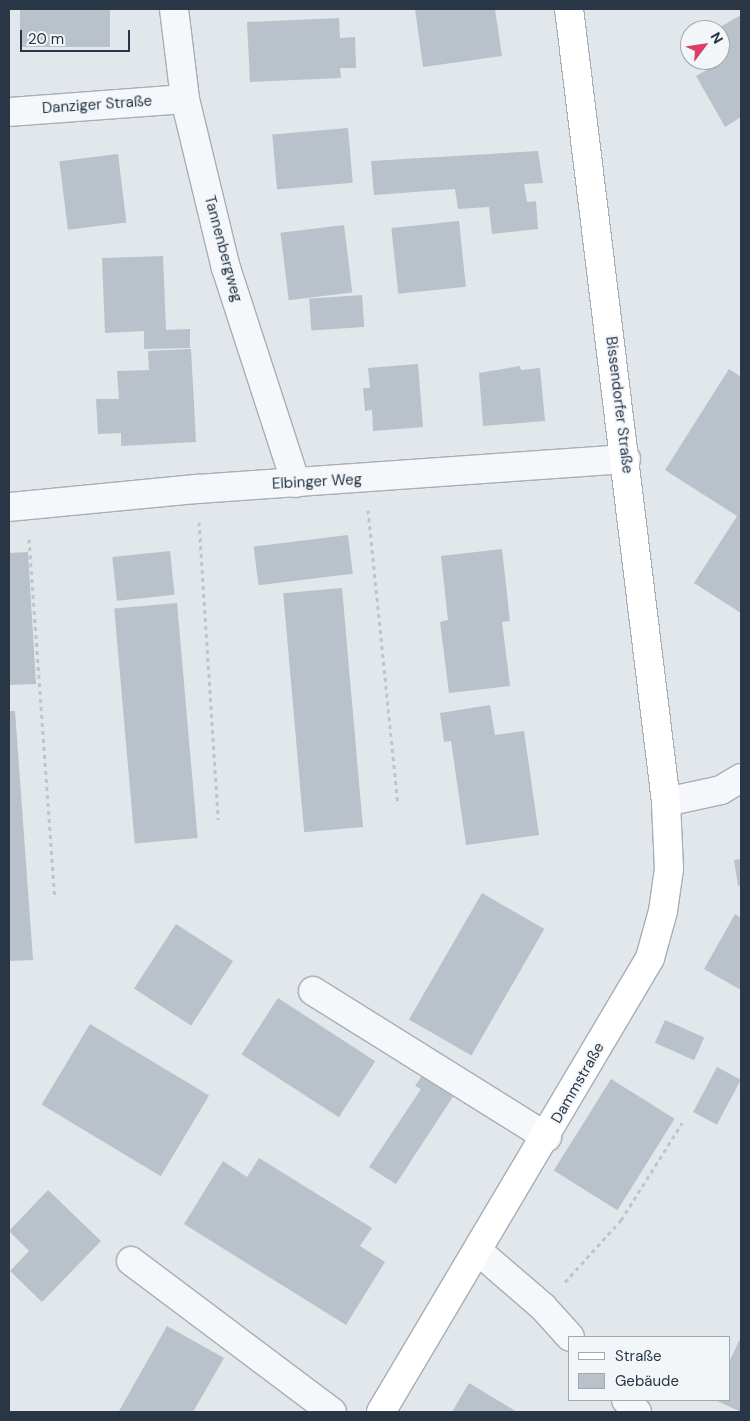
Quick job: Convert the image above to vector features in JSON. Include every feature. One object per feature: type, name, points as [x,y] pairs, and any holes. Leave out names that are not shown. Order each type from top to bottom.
[{"type":"main road","name":"Bissendorfer Straße","points":[[569,9],[626,459],[666,802]]},
{"type":"main road","name":"Dammstraße","points":[[381,1412],[547,1137],[650,958],[664,911],[669,868],[666,802]]},
{"type":"street","name":"Tannenbergweg","points":[[174,9],[185,99],[226,268],[296,483]]},
{"type":"street","name":"Danziger Straße","points":[[9,112],[185,99]]},
{"type":"street","name":"Elbinger Weg","points":[[17,507],[197,489],[365,479],[626,459]]},
{"type":"street","points":[[666,802],[721,790],[740,782]]},
{"type":"street","points":[[313,991],[547,1137]]},
{"type":"street","points":[[478,1251],[543,1307],[569,1336]]},
{"type":"street","points":[[131,1261],[332,1412]]},
{"type":"street","points":[[627,1401],[638,1412]]},
{"type":"path","points":[[365,479],[398,804]]},
{"type":"path","points":[[197,489],[218,819]]},
{"type":"path","points":[[17,507],[55,898]]},
{"type":"path","points":[[543,1307],[621,1220],[682,1123]]},
{"type":"building","points":[[20,9],[110,9],[110,47],[20,47]]},
{"type":"building","points":[[415,9],[495,9],[502,56],[423,67]]},
{"type":"building","points":[[741,15],[741,117],[725,127],[696,76],[707,70],[730,70],[730,21]]},
{"type":"building","points":[[339,18],[340,38],[355,37],[356,68],[340,68],[341,78],[250,82],[247,22]]},
{"type":"building","points":[[348,128],[353,183],[277,189],[272,135]]},
{"type":"building","points":[[538,151],[543,183],[524,184],[527,202],[536,201],[538,229],[492,234],[489,207],[458,209],[455,189],[374,195],[371,161]]},
{"type":"building","points":[[118,154],[126,222],[68,230],[59,161]]},
{"type":"building","points":[[459,221],[466,287],[398,294],[391,228]]},
{"type":"building","points":[[344,225],[352,292],[289,300],[280,233]]},
{"type":"building","points":[[163,256],[166,330],[190,329],[190,348],[144,349],[144,331],[105,333],[102,258]]},
{"type":"building","points":[[362,295],[364,327],[311,331],[309,299]]},
{"type":"building","points":[[191,349],[196,442],[121,446],[121,433],[98,434],[96,399],[119,399],[117,371],[149,370],[148,351]]},
{"type":"building","points":[[418,364],[423,427],[373,431],[372,410],[365,411],[363,388],[370,388],[368,368]]},
{"type":"building","points":[[520,366],[521,370],[540,368],[545,421],[483,426],[479,373]]},
{"type":"building","points":[[729,369],[741,377],[741,613],[694,583],[737,516],[665,470]]},
{"type":"building","points":[[348,535],[353,574],[258,585],[254,547]]},
{"type":"building","points":[[502,549],[510,621],[502,622],[510,686],[449,693],[440,622],[448,620],[441,556]]},
{"type":"building","points":[[170,551],[175,595],[117,601],[112,557]]},
{"type":"building","points":[[28,552],[36,684],[9,685],[9,553]]},
{"type":"building","points":[[342,588],[363,827],[304,832],[283,593]]},
{"type":"building","points":[[177,603],[198,838],[135,844],[114,608]]},
{"type":"building","points":[[490,705],[495,735],[524,731],[539,835],[466,845],[451,741],[444,742],[440,713]]},
{"type":"building","points":[[9,711],[15,711],[33,960],[9,961]]},
{"type":"building","points":[[741,859],[741,885],[738,886],[734,860]]},
{"type":"building","points":[[482,893],[544,929],[471,1055],[409,1019]]},
{"type":"building","points":[[735,914],[741,918],[741,990],[704,969]]},
{"type":"building","points":[[176,924],[233,961],[191,1026],[134,989]]},
{"type":"building","points":[[278,998],[375,1061],[339,1117],[242,1054]]},
{"type":"building","points":[[665,1020],[704,1037],[694,1060],[655,1043]]},
{"type":"building","points":[[90,1024],[209,1096],[161,1176],[42,1105]]},
{"type":"building","points":[[717,1067],[741,1080],[717,1125],[693,1112]]},
{"type":"building","points":[[425,1071],[456,1092],[396,1184],[369,1167],[421,1089],[415,1086]]},
{"type":"building","points":[[611,1079],[675,1119],[617,1210],[554,1171]]},
{"type":"building","points":[[259,1158],[372,1228],[360,1246],[385,1262],[346,1325],[184,1224],[223,1161],[247,1177]]},
{"type":"building","points":[[48,1190],[101,1241],[42,1302],[10,1271],[29,1251],[9,1231]]},
{"type":"building","points":[[167,1326],[224,1358],[193,1412],[119,1411]]},
{"type":"building","points":[[741,1337],[741,1412],[717,1401],[730,1401],[730,1360]]},
{"type":"building","points":[[469,1383],[517,1412],[452,1412]]}]
